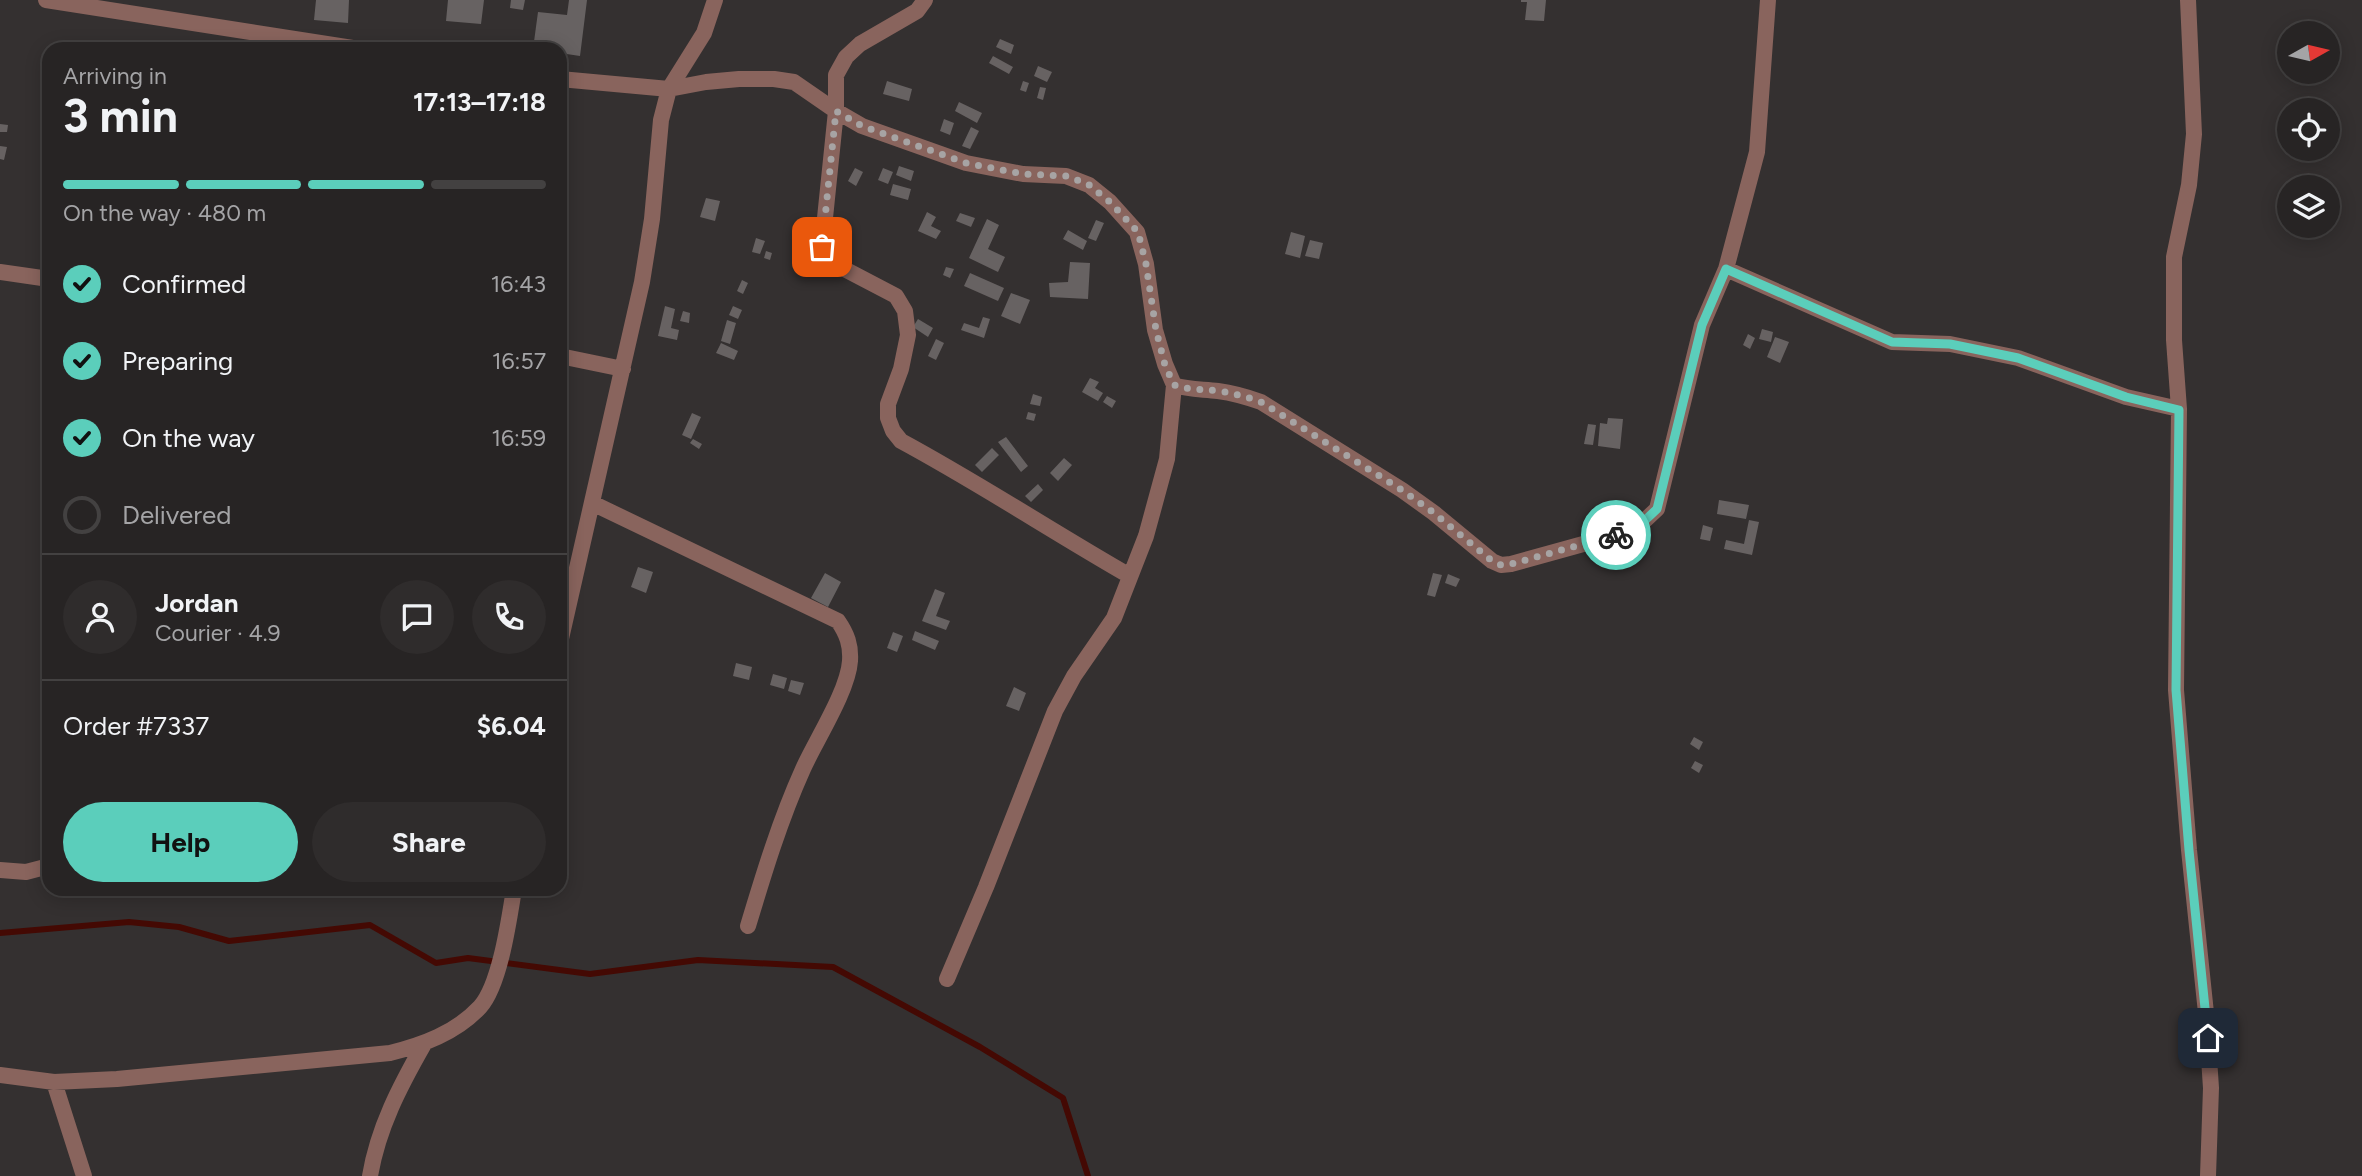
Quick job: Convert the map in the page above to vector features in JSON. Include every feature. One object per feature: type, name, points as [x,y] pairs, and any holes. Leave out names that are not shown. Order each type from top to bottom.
[{"type":"street","points":[[46,0],[314,42]]},
{"type":"street","points":[[567,613],[642,282],[652,219],[661,120],[669,89],[704,33],[715,0]]},
{"type":"street","points":[[925,0],[917,11],[860,44],[846,57],[836,75],[836,111],[822,247],[829,261],[896,296],[905,311],[908,335],[901,369],[888,404],[892,431],[901,441],[1130,576]]},
{"type":"street","points":[[1174,385],[1189,390],[1241,395],[1261,402],[1402,490],[1492,561],[1501,565],[1623,533],[1641,524],[1657,509],[1702,325],[1726,269],[1757,152],[1768,0]]},
{"type":"street","points":[[2188,0],[2194,134],[2189,185],[2174,257],[2174,340],[2179,410],[2176,690],[2189,850],[2207,1013],[2211,1088],[2208,1176]]},
{"type":"street","points":[[567,80],[669,89],[706,82],[774,79],[794,82],[862,126],[966,163],[1023,174],[1066,176],[1088,184],[1110,202],[1138,232],[1156,330],[1165,365],[1174,385],[1167,460],[1159,496],[1114,618],[1074,676],[1055,711],[947,979]]},
{"type":"street","points":[[1726,269],[1892,342],[1950,344],[2018,358],[2126,397],[2179,410]]},
{"type":"street","points":[[0,272],[42,278]]},
{"type":"street","points":[[567,357],[623,369]]},
{"type":"street","points":[[593,503],[838,621],[848,636],[850,663],[840,694],[803,769],[776,835],[748,926]]},
{"type":"street","points":[[0,870],[26,872],[42,868]]},
{"type":"street","points":[[0,1075],[54,1082],[117,1079],[390,1053],[424,1044],[457,1026],[481,1006],[495,980],[513,896]]},
{"type":"street","points":[[370,1176],[374,1152],[390,1108],[424,1044]]},
{"type":"street","points":[[54,1082],[84,1176]]},
{"type":"building","points":[[316,0],[349,0],[348,23],[314,20]]},
{"type":"building","points":[[448,0],[484,0],[481,24],[446,21]]},
{"type":"building","points":[[511,0],[525,0],[523,10],[510,8]]},
{"type":"building","points":[[569,0],[587,0],[580,56],[567,54],[567,42],[534,42],[538,12],[567,15]]},
{"type":"building","points":[[1521,0],[1546,0],[1544,21],[1525,20],[1527,2]]},
{"type":"building","points":[[1000,39],[1014,45],[1011,54],[996,47]]},
{"type":"building","points":[[993,56],[1013,67],[1009,74],[989,63]]},
{"type":"building","points":[[1038,66],[1052,72],[1047,82],[1034,76]]},
{"type":"building","points":[[887,81],[912,89],[909,101],[883,94]]},
{"type":"building","points":[[1023,81],[1029,83],[1026,92],[1020,90]]},
{"type":"building","points":[[1040,87],[1046,88],[1043,100],[1037,98]]},
{"type":"building","points":[[959,102],[982,113],[977,123],[955,111]]},
{"type":"building","points":[[944,119],[954,123],[950,135],[940,131]]},
{"type":"building","points":[[0,124],[8,125],[7,132],[0,132]]},
{"type":"building","points":[[971,127],[979,131],[970,149],[962,146]]},
{"type":"building","points":[[0,146],[7,147],[4,160],[0,159]]},
{"type":"building","points":[[899,166],[914,171],[911,181],[896,175]]},
{"type":"building","points":[[855,168],[863,172],[856,186],[848,181]]},
{"type":"building","points":[[883,168],[893,172],[888,184],[878,180]]},
{"type":"building","points":[[893,184],[911,189],[908,200],[890,195]]},
{"type":"building","points":[[706,198],[720,201],[715,221],[700,217]]},
{"type":"building","points":[[927,212],[936,217],[931,226],[941,231],[936,239],[918,231]]},
{"type":"building","points":[[960,213],[975,218],[971,227],[956,221]]},
{"type":"building","points":[[987,219],[999,225],[988,249],[1005,257],[998,272],[969,258]]},
{"type":"building","points":[[1096,220],[1104,223],[1096,241],[1088,238]]},
{"type":"building","points":[[1068,230],[1087,241],[1083,250],[1063,239]]},
{"type":"building","points":[[1291,232],[1305,236],[1300,258],[1285,254]]},
{"type":"building","points":[[756,238],[765,241],[760,254],[752,252]]},
{"type":"building","points":[[1310,240],[1323,243],[1319,259],[1305,256]]},
{"type":"building","points":[[766,251],[772,253],[770,260],[764,258]]},
{"type":"building","points":[[1070,262],[1090,263],[1088,299],[1050,297],[1049,283],[1068,282]]},
{"type":"building","points":[[946,267],[954,269],[950,278],[943,275]]},
{"type":"building","points":[[970,273],[1004,288],[998,301],[964,286]]},
{"type":"building","points":[[742,280],[748,283],[743,294],[737,291]]},
{"type":"building","points":[[1011,293],[1030,300],[1020,324],[1001,316]]},
{"type":"building","points":[[665,306],[675,309],[671,328],[679,330],[677,340],[658,336]]},
{"type":"building","points":[[733,306],[742,310],[738,319],[729,315]]},
{"type":"building","points":[[683,311],[690,313],[689,323],[680,321]]},
{"type":"building","points":[[983,317],[990,319],[984,338],[961,330],[964,323],[979,328]]},
{"type":"building","points":[[918,319],[933,328],[928,337],[913,327]]},
{"type":"building","points":[[727,320],[736,323],[730,344],[721,341]]},
{"type":"building","points":[[1762,329],[1773,332],[1771,342],[1759,339]]},
{"type":"building","points":[[1748,334],[1755,338],[1750,349],[1743,345]]},
{"type":"building","points":[[1775,337],[1789,342],[1780,363],[1767,357]]},
{"type":"building","points":[[936,339],[944,343],[936,360],[928,356]]},
{"type":"building","points":[[721,343],[738,351],[734,360],[716,353]]},
{"type":"building","points":[[1090,378],[1099,382],[1095,388],[1103,393],[1098,401],[1082,392]]},
{"type":"building","points":[[1033,394],[1042,397],[1040,406],[1030,404]]},
{"type":"building","points":[[1107,396],[1116,401],[1112,408],[1103,402]]},
{"type":"building","points":[[1028,412],[1036,414],[1034,421],[1026,419]]},
{"type":"building","points":[[692,413],[701,417],[691,439],[682,435]]},
{"type":"building","points":[[1608,418],[1623,419],[1620,449],[1598,446],[1600,423],[1607,424]]},
{"type":"building","points":[[1588,424],[1596,425],[1593,445],[1584,444]]},
{"type":"building","points":[[1006,437],[1028,466],[1021,472],[998,442]]},
{"type":"building","points":[[693,439],[702,444],[699,449],[690,443]]},
{"type":"building","points":[[992,448],[999,455],[982,472],[975,465]]},
{"type":"building","points":[[1064,458],[1072,465],[1058,481],[1050,473]]},
{"type":"building","points":[[1038,484],[1043,490],[1031,502],[1025,496]]},
{"type":"building","points":[[1719,500],[1749,505],[1746,519],[1717,514]]},
{"type":"building","points":[[1749,520],[1759,522],[1752,555],[1724,549],[1726,540],[1744,544]]},
{"type":"building","points":[[1703,525],[1713,528],[1710,541],[1700,539]]},
{"type":"building","points":[[638,567],[653,572],[646,593],[631,587]]},
{"type":"building","points":[[825,573],[841,582],[828,607],[811,598]]},
{"type":"building","points":[[1433,573],[1442,575],[1435,597],[1427,595]]},
{"type":"building","points":[[1448,574],[1460,579],[1456,587],[1445,583]]},
{"type":"building","points":[[935,589],[945,593],[936,616],[950,621],[946,630],[922,621]]},
{"type":"building","points":[[915,631],[939,641],[935,650],[912,640]]},
{"type":"building","points":[[893,632],[903,636],[897,652],[887,648]]},
{"type":"building","points":[[736,663],[752,667],[749,680],[733,676]]},
{"type":"building","points":[[773,674],[787,678],[784,689],[770,685]]},
{"type":"building","points":[[791,680],[804,683],[800,695],[788,691]]},
{"type":"building","points":[[1014,687],[1026,693],[1019,711],[1006,706]]},
{"type":"building","points":[[1694,737],[1703,742],[1699,750],[1690,744]]},
{"type":"building","points":[[1695,761],[1703,765],[1699,773],[1691,768]]},
{"type":"waterway","points":[[0,933],[129,922],[179,927],[229,941],[370,925],[436,963],[468,958],[590,974],[698,960],[833,967],[980,1047],[1063,1098],[1088,1176]]},
{"type":"way so far","points":[[822,247],[836,111],[862,126],[966,163],[992,170],[1066,176],[1088,184],[1110,202],[1138,232],[1156,330],[1165,365],[1174,385],[1189,390],[1241,395],[1261,402],[1402,490],[1434,513],[1474,548],[1501,565],[1616,535]]},
{"type":"route","points":[[1616,535],[1641,524],[1657,509],[1702,325],[1726,269],[1892,342],[1950,344],[2018,358],[2126,397],[2179,410],[2176,690],[2208,1038]]}]
